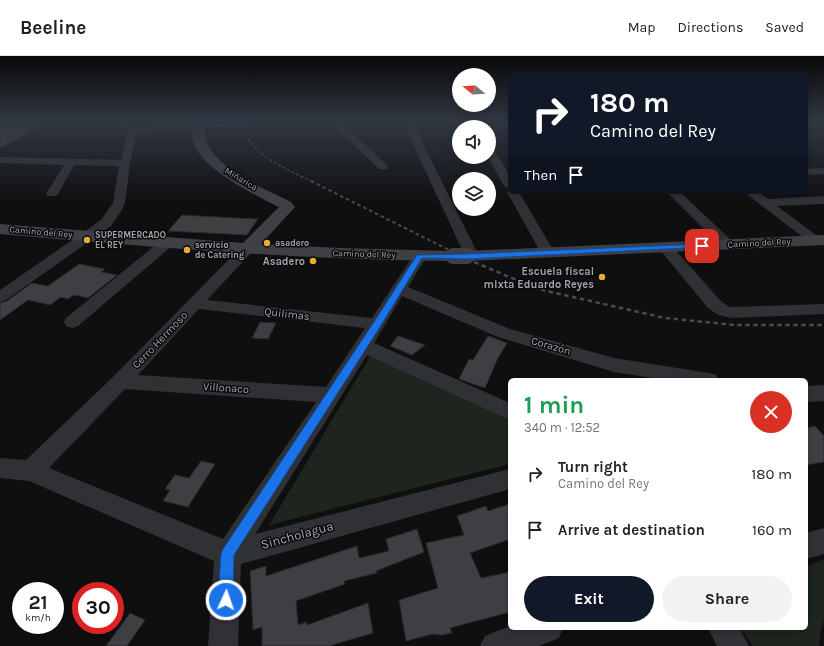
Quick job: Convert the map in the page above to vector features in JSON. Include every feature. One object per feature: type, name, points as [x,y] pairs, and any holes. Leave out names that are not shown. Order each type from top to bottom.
[{"type":"street","points":[[0,296],[106,223],[114,213],[119,203],[129,148]]},
{"type":"street","name":"Miñarica","points":[[204,148],[209,157],[238,180],[286,205],[287,207]]},
{"type":"street","points":[[363,148],[383,166]]},
{"type":"street","points":[[419,148],[464,256]]},
{"type":"street","points":[[496,155],[508,182]]},
{"type":"street","points":[[0,160],[125,163]]},
{"type":"street","points":[[52,194],[71,161]]},
{"type":"street","points":[[808,172],[824,171]]},
{"type":"street","points":[[514,194],[548,253]]},
{"type":"street","points":[[675,194],[728,245]]},
{"type":"street","points":[[753,194],[820,240]]},
{"type":"street","points":[[767,203],[824,200]]},
{"type":"street","name":"Cerro Hermoso","points":[[31,471],[196,304],[287,207]]},
{"type":"street","name":"Camino del Rey","points":[[0,229],[248,248],[420,256],[548,253],[820,240]]},
{"type":"street","points":[[72,322],[168,242]]},
{"type":"street","points":[[666,248],[714,304],[724,311],[732,313],[824,309]]},
{"type":"street","points":[[223,646],[228,554],[364,346],[420,256]]},
{"type":"street","name":"Corazón","points":[[399,289],[504,333],[614,365],[696,378]]},
{"type":"street","name":"Quilimas","points":[[196,304],[377,324]]},
{"type":"street","points":[[364,346],[508,411]]},
{"type":"street","name":"Villonaco","points":[[121,381],[332,395]]},
{"type":"street","points":[[808,394],[824,393]]},
{"type":"street","points":[[0,468],[31,471],[228,554]]},
{"type":"street","name":"Sincholagua","points":[[228,554],[508,480]]},
{"type":"street","points":[[808,545],[824,541]]},
{"type":"street","points":[[495,646],[543,630]]},
{"type":"street","points":[[723,630],[734,646]]},
{"type":"shaded area","points":[[371,355],[508,418],[508,465],[269,525]]},
{"type":"shaded area","points":[[824,559],[824,620],[821,629],[819,646],[753,646],[741,630],[808,630],[808,566]]},
{"type":"building","points":[[182,215],[258,219],[247,235],[168,231]]},
{"type":"building","points":[[79,264],[105,269],[101,272],[117,275],[88,298],[74,295],[68,299],[61,297],[50,305],[28,300],[0,320],[0,303],[7,301],[32,283],[48,286]]},
{"type":"building","points":[[260,322],[276,323],[268,339],[252,338]]},
{"type":"building","points":[[398,336],[425,345],[412,355],[390,346]]},
{"type":"building","points":[[488,336],[507,343],[498,358],[485,388],[459,379],[469,359],[473,360]]},
{"type":"building","points":[[815,426],[824,436],[824,462],[808,465],[808,428]]},
{"type":"building","points":[[201,461],[215,464],[188,507],[163,501],[170,490],[165,489],[175,475],[189,478]]},
{"type":"building","points":[[508,505],[508,540],[470,553],[481,578],[508,572],[508,613],[450,628],[452,633],[441,635],[433,634],[406,641],[399,600],[438,588],[426,543],[464,535],[457,516],[486,506],[488,511]]},
{"type":"building","points":[[417,529],[424,552],[376,571],[377,573],[344,581],[345,584],[296,601],[298,625],[307,622],[307,625],[368,603],[373,633],[329,646],[262,646],[262,627],[253,630],[250,571],[266,566],[266,576],[357,546],[359,558],[389,551],[386,539]]},
{"type":"building","points":[[130,613],[145,620],[127,646],[106,646],[115,634],[124,634],[124,621]]},
{"type":"railway","points":[[256,148],[269,159],[279,165],[467,259]]},
{"type":"railway","points":[[467,259],[538,289],[665,318],[735,325],[824,325]]},
{"type":"place","name":"SUPERMERCADO EL REY","points":[[87,240]]},
{"type":"place","name":"asadero","points":[[267,243]]},
{"type":"place","name":"servicio de Catering","points":[[187,250]]},
{"type":"place","name":"Asadero","points":[[313,261]]},
{"type":"place","name":"Escuela fiscal mixta Eduardo Reyes","points":[[602,277]]},
{"type":"route","points":[[226,600],[228,554],[420,256],[468,256],[702,246]]}]
